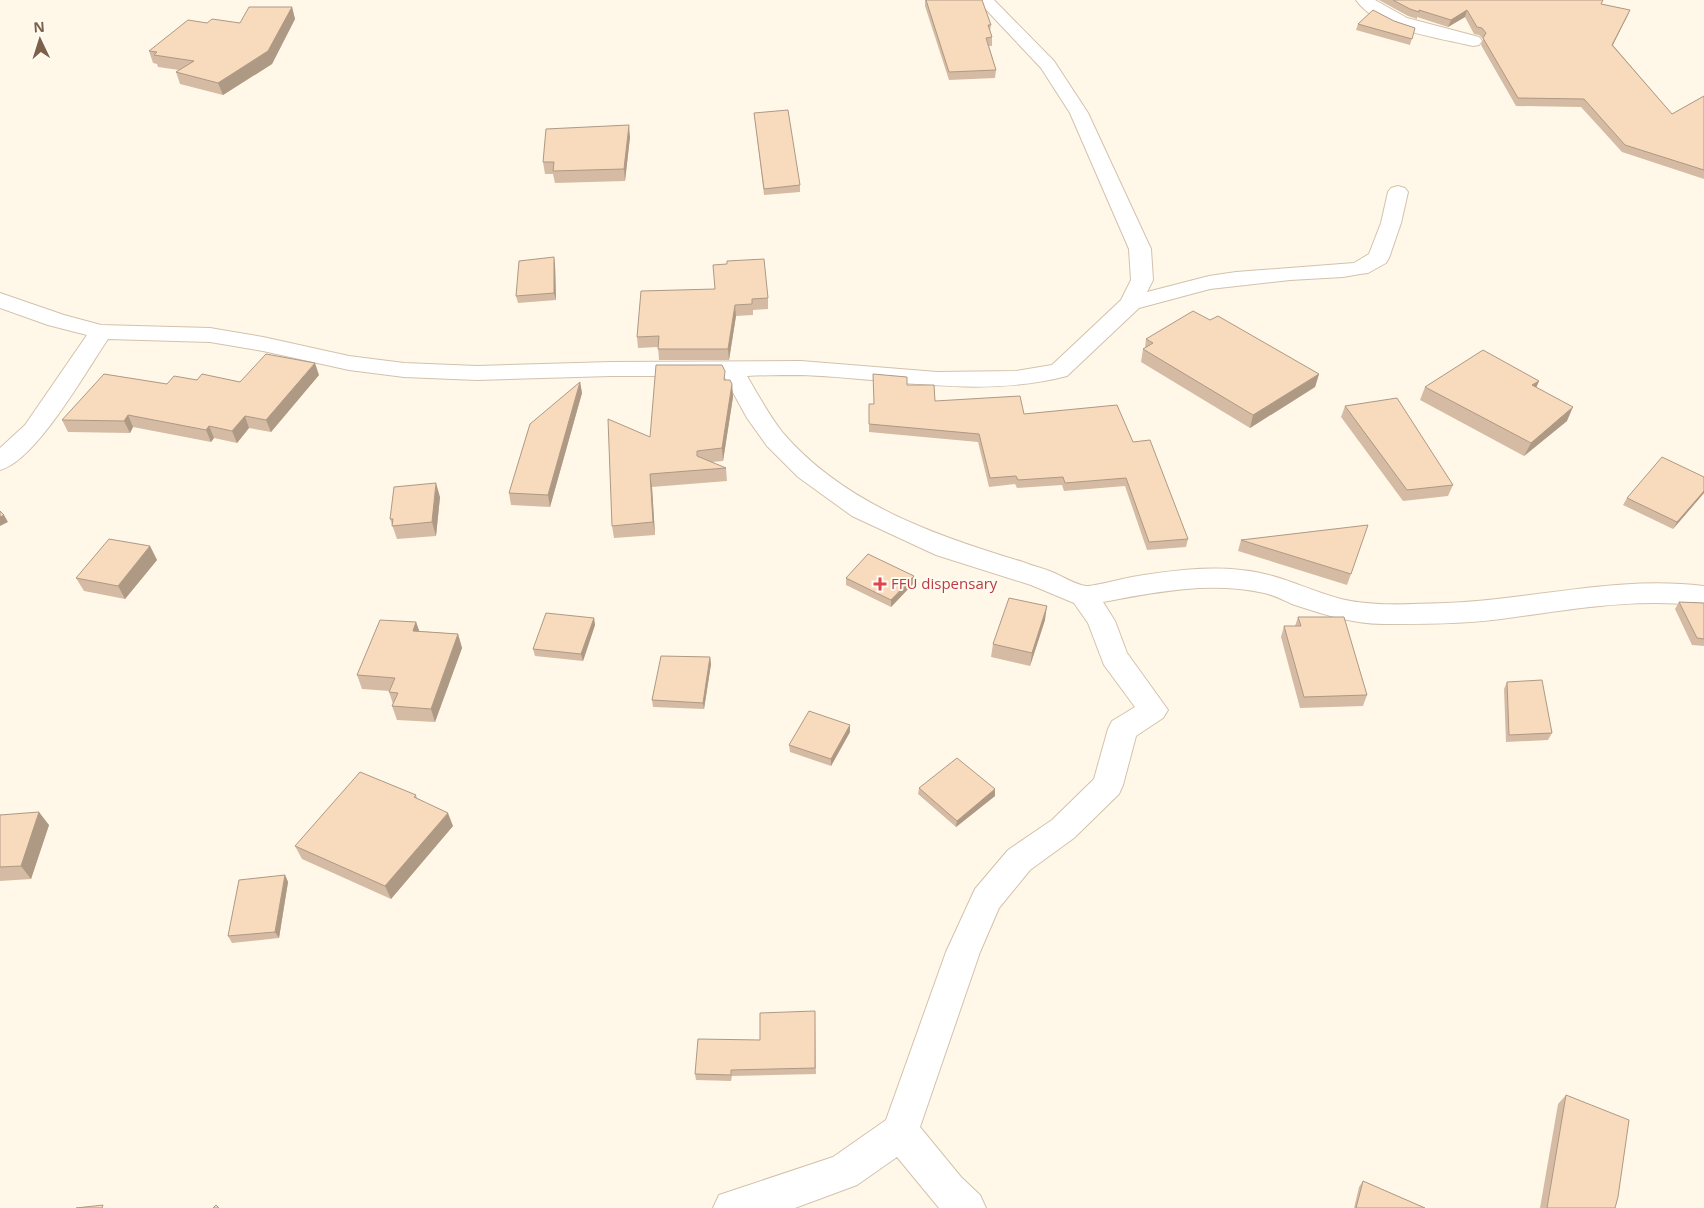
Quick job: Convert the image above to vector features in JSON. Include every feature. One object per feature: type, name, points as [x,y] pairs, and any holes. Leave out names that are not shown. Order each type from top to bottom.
[{"type":"street","points":[[0,300],[56,320],[101,332],[210,336],[263,344],[349,363],[404,370],[477,373],[801,368],[937,379],[1016,378],[1059,370],[1131,303],[1142,280],[1140,249],[1079,113],[1048,65],[985,0]]},
{"type":"street","points":[[1364,0],[1375,11],[1400,21],[1473,41]]},
{"type":"street","points":[[1131,303],[1194,287],[1236,279],[1360,268],[1378,258],[1391,223],[1398,192]]},
{"type":"street","points":[[0,462],[34,431],[101,332]]},
{"type":"street","points":[[730,368],[759,418],[776,440],[806,471],[862,510],[945,548],[1042,578],[1084,596],[1101,621],[1114,657],[1153,710],[1123,730],[1108,785],[1062,829],[1020,860],[987,899],[963,952],[900,1132],[844,1172],[752,1204],[732,1208]]},
{"type":"street","points":[[1084,596],[1155,582],[1202,578],[1265,583],[1328,606],[1381,614],[1499,609],[1566,599],[1632,594],[1682,592],[1704,596]]},
{"type":"street","points":[[900,1132],[948,1190],[967,1208]]},
{"type":"building","points":[[926,0],[982,0],[991,25],[988,25],[992,37],[986,38],[996,70],[949,72]]},
{"type":"building","points":[[1393,0],[1603,0],[1601,4],[1630,10],[1612,45],[1672,114],[1704,96],[1704,170],[1625,145],[1584,99],[1518,98],[1483,38],[1486,33],[1482,28],[1477,27],[1467,10],[1451,20],[1410,9]]},
{"type":"building","points":[[249,7],[292,7],[268,51],[218,83],[176,72],[194,61],[154,55],[157,52],[149,51],[188,20],[207,23],[212,19],[240,23]]},
{"type":"building","points":[[1373,10],[1394,21],[1415,28],[1412,39],[1358,24]]},
{"type":"building","points":[[788,110],[800,185],[764,189],[754,113]]},
{"type":"building","points":[[629,125],[624,169],[553,171],[554,162],[543,162],[546,129]]},
{"type":"building","points":[[554,257],[554,293],[516,296],[519,261]]},
{"type":"building","points":[[764,259],[768,298],[752,299],[752,304],[735,305],[728,349],[658,349],[659,336],[637,337],[641,291],[715,289],[713,265],[727,264],[727,261]]},
{"type":"building","points":[[1193,311],[1210,320],[1218,316],[1319,374],[1253,415],[1143,349],[1153,343],[1146,339]]},
{"type":"building","points":[[1483,350],[1539,381],[1532,385],[1573,407],[1531,443],[1425,387]]},
{"type":"building","points":[[266,354],[315,363],[266,420],[245,416],[232,431],[209,426],[206,430],[128,415],[124,421],[62,420],[104,374],[167,384],[174,376],[197,380],[202,374],[240,382]]},
{"type":"building","points":[[656,365],[722,365],[725,371],[724,380],[730,380],[732,384],[722,448],[697,451],[697,456],[726,468],[650,474],[653,522],[612,526],[608,419],[650,437]]},
{"type":"building","points":[[873,374],[907,377],[907,385],[934,385],[935,401],[1020,396],[1024,414],[1117,405],[1133,442],[1150,440],[1188,539],[1149,542],[1126,478],[1065,483],[1063,477],[1018,480],[1016,476],[990,478],[979,434],[869,424],[869,404],[874,404]]},
{"type":"building","points":[[580,382],[548,495],[509,493],[530,424]]},
{"type":"building","points":[[1397,398],[1453,485],[1407,490],[1345,406]]},
{"type":"building","points":[[1662,457],[1704,477],[1704,491],[1677,522],[1627,498]]},
{"type":"building","points":[[436,483],[432,522],[392,526],[393,519],[390,519],[394,487]]},
{"type":"building","points":[[1368,525],[1351,574],[1241,540]]},
{"type":"building","points":[[109,539],[150,546],[118,586],[76,578]]},
{"type":"building","name":"FFU dispensary","points":[[868,554],[914,576],[891,600],[846,578]]},
{"type":"building","points":[[1009,598],[1047,606],[1032,653],[993,644]]},
{"type":"building","points":[[1679,602],[1704,603],[1704,639],[1697,638]]},
{"type":"building","points":[[546,613],[594,618],[581,654],[533,649]]},
{"type":"building","points":[[1298,617],[1344,617],[1367,695],[1304,697],[1284,626],[1301,626]]},
{"type":"building","points":[[380,620],[416,622],[413,631],[458,634],[431,709],[392,706],[398,693],[389,692],[395,678],[357,675]]},
{"type":"building","points":[[661,656],[710,657],[703,703],[652,700]]},
{"type":"building","points":[[1542,680],[1552,733],[1509,735],[1507,682]]},
{"type":"building","points":[[809,711],[850,725],[831,759],[789,745]]},
{"type":"building","points":[[957,758],[995,789],[957,821],[919,788]]},
{"type":"building","points":[[360,772],[416,795],[414,797],[448,813],[385,886],[295,846]]},
{"type":"building","points":[[39,812],[21,866],[0,867],[0,815]]},
{"type":"building","points":[[285,875],[275,932],[228,936],[239,880]]},
{"type":"building","points":[[815,1011],[815,1068],[731,1070],[731,1075],[695,1074],[698,1039],[760,1040],[760,1013]]},
{"type":"building","points":[[1566,1095],[1629,1120],[1615,1208],[1547,1208]]},
{"type":"building","points":[[1363,1181],[1425,1208],[1356,1208]]},
{"type":"building","points":[[103,1205],[102,1208],[76,1208]]},
{"type":"place","name":"FFU dispensary","points":[[880,584]]}]
